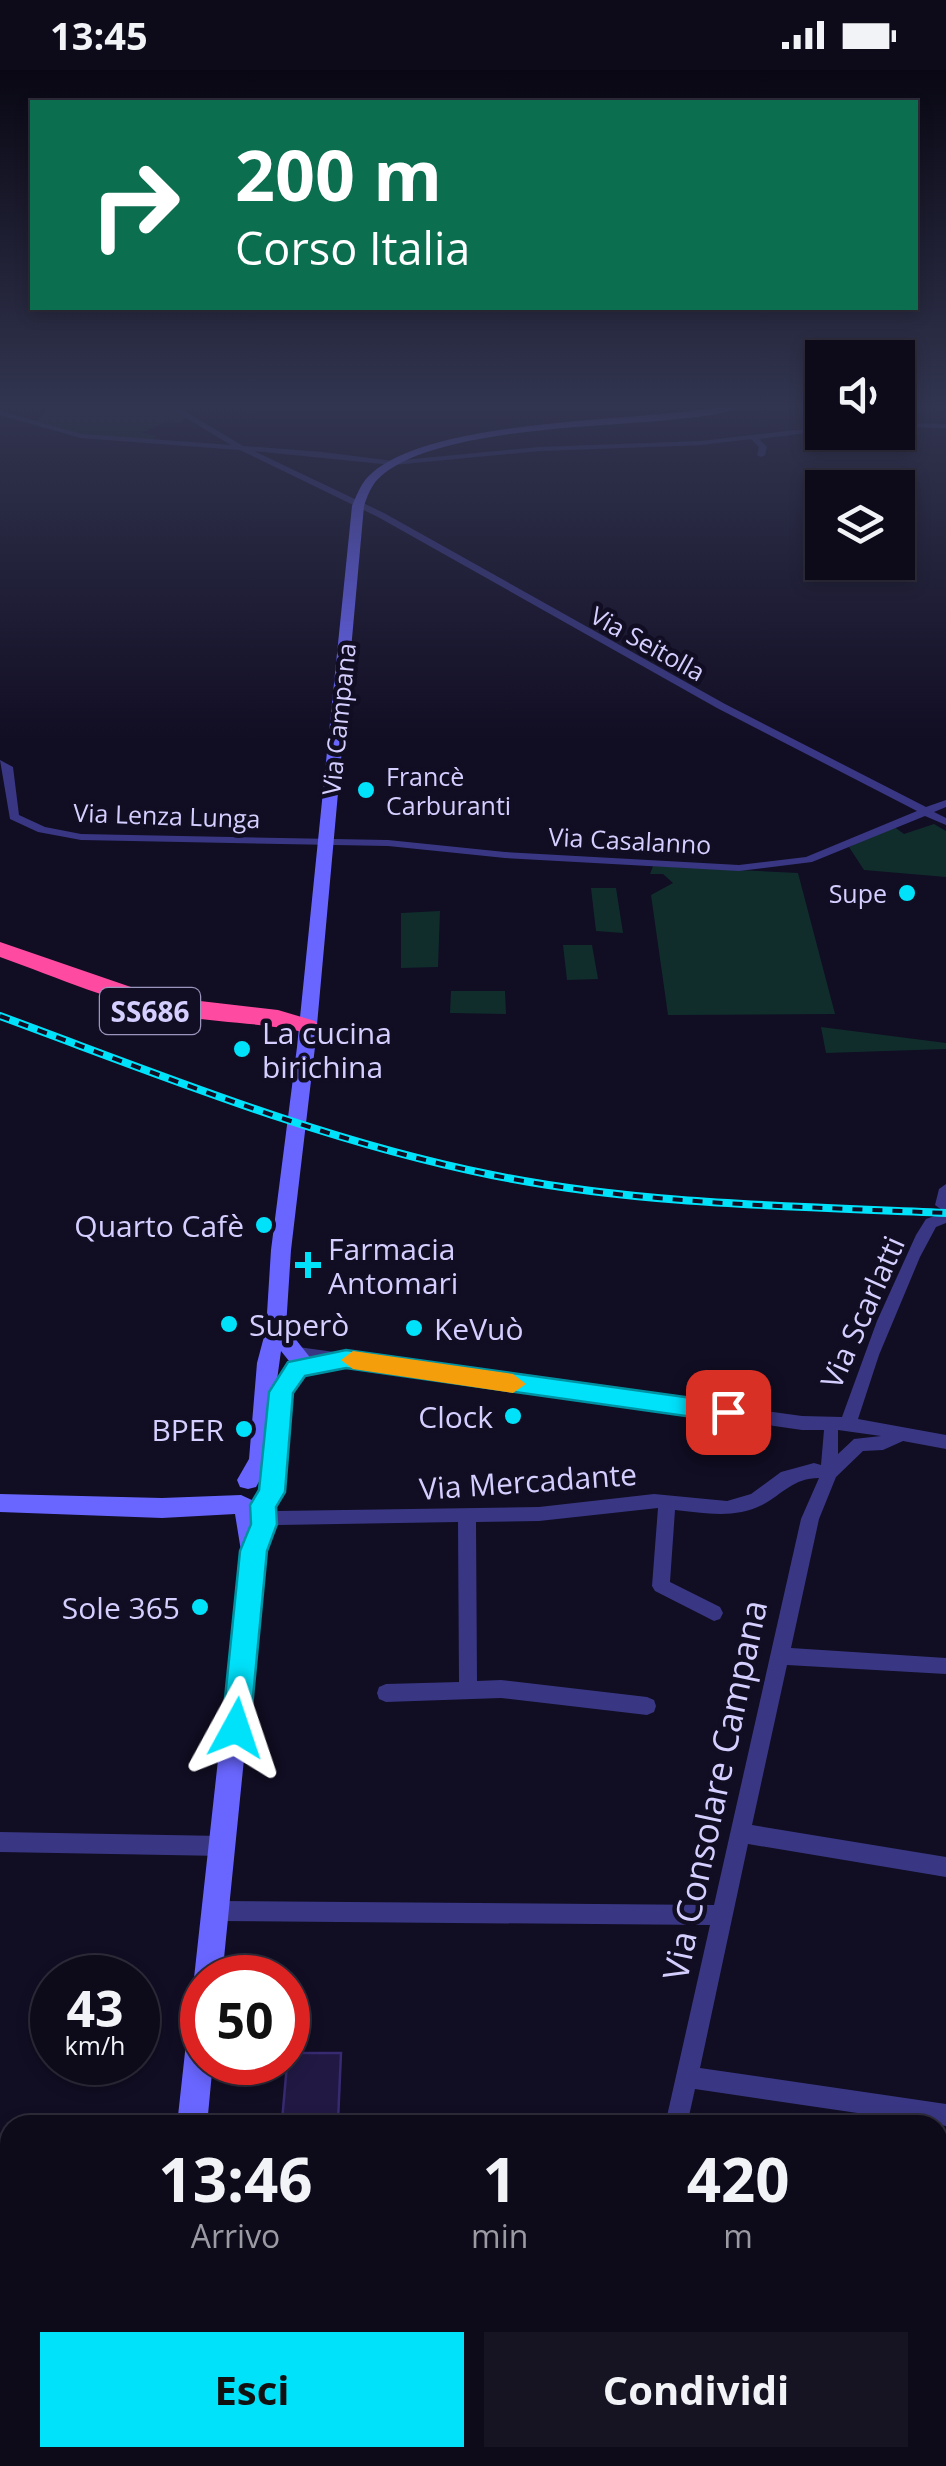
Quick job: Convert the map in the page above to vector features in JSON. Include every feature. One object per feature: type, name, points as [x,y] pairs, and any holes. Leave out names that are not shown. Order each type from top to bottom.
[{"type":"highway","name":"SS686","points":[[0,949],[158,1004],[205,1014],[302,1022]]},
{"type":"highway","name":"SS686","points":[[0,962],[149,1011],[302,1022]]},
{"type":"main road","name":"Via Campana","points":[[211,1955],[276,1328],[302,1022],[357,520]]},
{"type":"main road","points":[[270,1361],[276,1373],[295,1361],[276,1328]]},
{"type":"main road","name":"Via Campana","points":[[257,1501],[281,1392],[295,1361]]},
{"type":"main road","points":[[0,1504],[162,1508],[257,1501]]},
{"type":"main road","points":[[193,2115],[196,2085]]},
{"type":"street","name":"Via Seitolla","points":[[383,520],[721,706],[946,822]]},
{"type":"street","name":"Via Lenza Lunga","points":[[0,762],[8,767],[14,817],[53,832],[158,842],[324,842]]},
{"type":"street","name":"Via Casalanno","points":[[324,842],[754,868],[808,860],[922,809],[946,803]]},
{"type":"street","name":"Via Scarlatti","points":[[841,1429],[941,1208]]},
{"type":"street","points":[[295,1361],[346,1359],[806,1423],[862,1432],[859,1445]]},
{"type":"street","points":[[841,1429],[946,1442]]},
{"type":"street","points":[[841,1429],[843,1447],[883,1443],[897,1436]]},
{"type":"street","name":"Via Consolare Campana","points":[[678,2115],[810,1519],[841,1429]]},
{"type":"street","name":"Via Consolare Campana","points":[[829,1473],[859,1445]]},
{"type":"street","name":"Via Mercadante","points":[[257,1501],[467,1515],[667,1503],[726,1508],[756,1500],[787,1477],[814,1470],[829,1473]]},
{"type":"street","points":[[667,1503],[660,1586],[714,1614]]},
{"type":"street","points":[[467,1515],[468,1689]]},
{"type":"street","points":[[780,1656],[946,1666]]},
{"type":"street","points":[[386,1693],[468,1689],[646,1706]]},
{"type":"street","points":[[740,1834],[946,1866]]},
{"type":"street","points":[[0,1842],[222,1846]]},
{"type":"street","points":[[216,1911],[722,1914]]},
{"type":"street","points":[[687,2077],[946,2115]]},
{"type":"green space","points":[[934,824],[946,831],[946,877],[864,870],[849,847],[893,826],[904,834]]},
{"type":"green space","points":[[653,866],[798,873],[835,1014],[668,1015],[651,895],[673,883],[663,874],[650,874]]},
{"type":"green space","points":[[591,888],[616,888],[623,933],[596,931]]},
{"type":"green space","points":[[440,911],[438,967],[401,968],[401,913]]},
{"type":"green space","points":[[563,945],[592,945],[598,979],[567,980]]},
{"type":"green space","points":[[451,991],[505,991],[506,1014],[450,1013]]},
{"type":"green space","points":[[821,1027],[946,1043],[946,1049],[826,1053]]},
{"type":"building","points":[[310,2053],[341,2053],[338,2115],[283,2115],[285,2085],[310,2085]]},
{"type":"railway","points":[[0,1016],[304,1125],[492,1175],[661,1198],[946,1213]]},
{"type":"slow traffic","points":[[353,1360],[513,1384]]},
{"type":"place","name":"Francè Carburanti","points":[[366,790]]},
{"type":"place","name":"Supe","points":[[907,893]]},
{"type":"place","name":"La cucina birichina","points":[[242,1049]]},
{"type":"place","name":"Quarto Cafè","points":[[264,1225]]},
{"type":"place","name":"Farmacia Antomari","points":[[308,1265]]},
{"type":"place","name":"Superò","points":[[229,1324]]},
{"type":"place","name":"KeVuò","points":[[414,1328]]},
{"type":"place","name":"Clock","points":[[513,1416]]},
{"type":"place","name":"BPER","points":[[244,1429]]},
{"type":"place","name":"Sole 365","points":[[200,1607]]},
{"type":"route","points":[[236,1728],[253,1551],[264,1524],[263,1505],[272,1492],[281,1392],[297,1368],[346,1359],[728,1412]]}]
